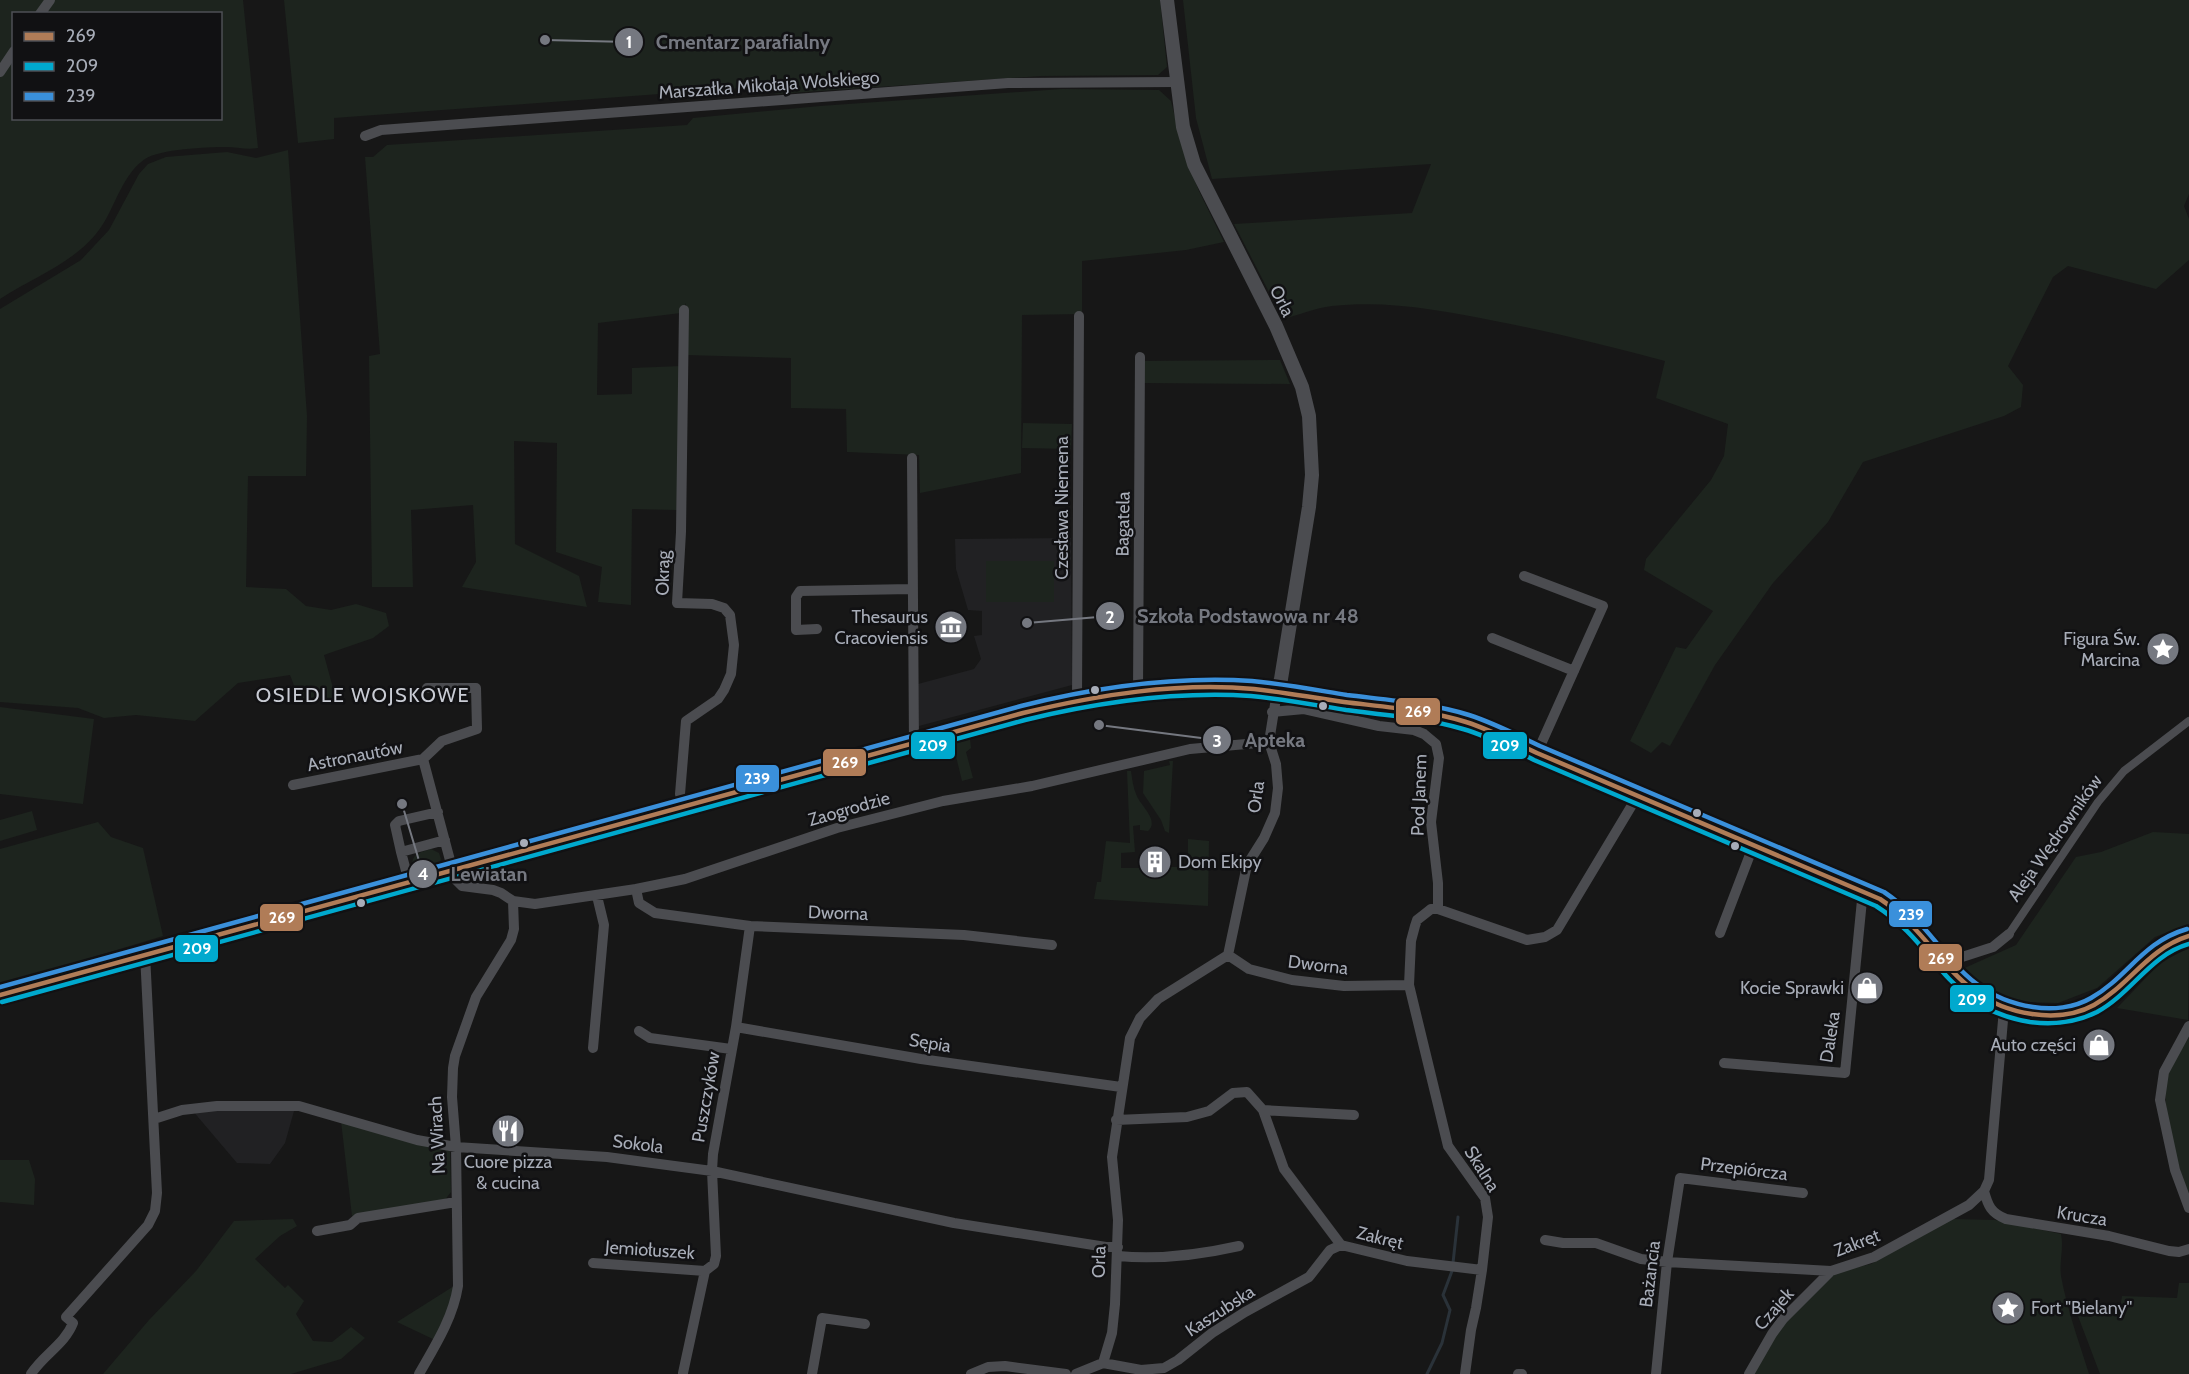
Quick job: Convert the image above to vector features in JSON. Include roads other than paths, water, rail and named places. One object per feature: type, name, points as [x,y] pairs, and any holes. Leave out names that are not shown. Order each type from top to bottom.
[{"type":"street","name":"Orla","points":[[1103,1363],[1112,1334],[1118,1252],[1118,1220],[1112,1157],[1130,1038],[1140,1018],[1158,999],[1228,955],[1247,865],[1264,838],[1275,813],[1278,788],[1276,764],[1269,742],[1272,712],[1281,679],[1312,476],[1309,416],[1302,387],[1275,326],[1194,164],[1183,127],[1167,0]]},
{"type":"street","points":[[0,72],[12,54]]},
{"type":"street","name":"Marszałka Mikołaja Wolskiego","points":[[365,136],[381,130],[1008,83],[1177,82]]},
{"type":"street","name":"Okrąg","points":[[683,807],[680,794],[686,721],[718,699],[731,674],[735,654],[730,615],[724,608],[712,604],[676,603],[681,532],[684,310]]},
{"type":"street","name":"Czesława Niemena","points":[[1077,700],[1079,316]]},
{"type":"street","name":"Bagatela","points":[[1138,691],[1140,357]]},
{"type":"street","points":[[912,458],[914,743]]},
{"type":"street","points":[[1524,576],[1602,606],[1537,753]]},
{"type":"street","points":[[817,629],[796,630],[796,597],[800,591],[912,588]]},
{"type":"street","points":[[1492,638],[1574,671]]},
{"type":"street","name":"Astronautów","points":[[293,785],[423,759],[442,741],[477,729],[476,688],[427,688]]},
{"type":"street","points":[[0,995],[1077,700],[1138,691],[1221,688],[1277,692],[1433,714],[1466,722],[1498,734],[1537,753],[1863,890],[1900,912],[1962,985],[1979,998],[2004,1009],[2055,1016],[2084,1010],[2103,999],[2160,949],[2171,942],[2189,936]]},
{"type":"street","name":"Pod Janem","points":[[1272,712],[1304,709],[1379,726],[1414,730],[1424,734],[1436,744],[1439,758],[1431,822],[1438,883],[1438,909]]},
{"type":"street","name":"Aleja Wędrowników","points":[[1946,967],[1959,958],[1993,947],[2009,934],[2098,802],[2124,771],[2189,721]]},
{"type":"street","name":"Zaogrodzie","points":[[452,870],[455,879],[462,886],[501,892],[513,901],[535,904],[597,896],[686,879],[837,828],[943,801],[1032,786],[1190,749],[1269,742]]},
{"type":"street","name":"Astronautów","points":[[423,759],[452,870]]},
{"type":"street","points":[[1409,985],[1411,941],[1415,926],[1417,920],[1431,909],[1438,909],[1527,940],[1545,937],[1557,930],[1638,795]]},
{"type":"street","points":[[409,882],[395,825],[399,821],[438,812]]},
{"type":"street","points":[[401,852],[445,840]]},
{"type":"street","points":[[1720,933],[1754,844]]},
{"type":"street","name":"Dworna","points":[[636,889],[639,903],[655,912],[750,926],[964,935],[1052,945]]},
{"type":"street","name":"Daleka","points":[[1724,1063],[1845,1073],[1863,890]]},
{"type":"street","points":[[593,1048],[604,925],[597,896]]},
{"type":"street","name":"Na Wirach","points":[[419,1374],[450,1318],[456,1302],[458,1286],[456,1147],[452,1097],[455,1056],[476,997],[511,940],[514,929],[513,901]]},
{"type":"street","name":"Puszczyków","points":[[683,1373],[705,1271],[714,1264],[716,1256],[713,1154],[736,1027],[750,926]]},
{"type":"street","points":[[31,1374],[66,1337],[73,1323],[66,1317],[148,1225],[154,1211],[157,1192],[145,954]]},
{"type":"street","name":"Dworna","points":[[1228,955],[1249,969],[1292,980],[1344,986],[1409,985]]},
{"type":"street","name":"Skalna","points":[[1409,985],[1448,1146],[1485,1198],[1488,1224],[1465,1374]]},
{"type":"street","points":[[1984,1191],[1989,1180],[2004,1009]]},
{"type":"street","points":[[2189,1026],[2164,1072],[2160,1100],[2175,1170],[2189,1208]]},
{"type":"street","name":"Sępia","points":[[736,1027],[921,1059],[1121,1087]]},
{"type":"street","points":[[639,1031],[650,1038],[731,1049]]},
{"type":"street","points":[[1116,1119],[1187,1117],[1209,1111],[1233,1094],[1247,1092],[1263,1110],[1284,1169],[1341,1245]]},
{"type":"street","name":"Sokola","points":[[154,1119],[182,1110],[217,1106],[299,1106],[417,1140],[456,1147],[607,1157],[712,1171],[954,1223],[1106,1247],[1118,1252]]},
{"type":"street","points":[[1263,1110],[1354,1115]]},
{"type":"street","name":"Przepiórcza","points":[[1680,1178],[1803,1193]]},
{"type":"street","name":"Bażancia","points":[[1656,1374],[1667,1262],[1680,1178]]},
{"type":"street","name":"Zakręt","points":[[1545,1240],[1563,1243],[1596,1243],[1641,1259],[1667,1262],[1831,1271],[1874,1257],[1969,1205],[1984,1191]]},
{"type":"street","name":"Krucza","points":[[1984,1191],[1987,1203],[1994,1214],[2006,1219],[2109,1236],[2169,1251],[2179,1252],[2189,1249]]},
{"type":"street","points":[[317,1231],[350,1225],[358,1218],[456,1202]]},
{"type":"street","name":"Zakręt","points":[[1341,1245],[1407,1261],[1482,1270]]},
{"type":"street","name":"Kaszubska","points":[[1103,1363],[1141,1370],[1164,1368],[1245,1312],[1309,1277],[1330,1250],[1341,1245]]},
{"type":"street","points":[[1118,1252],[1133,1258],[1174,1256],[1239,1246]]},
{"type":"street","name":"Jemiołuszek","points":[[592,1263],[705,1271]]},
{"type":"street","name":"Czajek","points":[[1749,1374],[1783,1319],[1831,1271]]},
{"type":"street","points":[[812,1374],[822,1318],[865,1324]]},
{"type":"street","points":[[1076,1374],[1103,1363]]},
{"type":"street","points":[[971,1374],[988,1367],[1005,1366],[1066,1374]]},
{"type":"waterway","points":[[1453,1263],[1458,1217]]},
{"type":"waterway","points":[[1427,1374],[1442,1343],[1450,1310],[1443,1295],[1452,1271]]},
{"type":"place","name":"Cmentarz parafialny","points":[[545,40]]},
{"type":"place","name":"Szkoła Podstawowa nr 48","points":[[1027,623]]},
{"type":"place","name":"Thesaurus Cracoviensis","points":[[951,627]]},
{"type":"place","name":"Figura Św. Marcina","points":[[2163,649]]},
{"type":"place","name":"Apteka","points":[[1099,725]]},
{"type":"place","name":"Lewiatan","points":[[402,804]]},
{"type":"place","name":"Dom Ekipy","points":[[1155,862]]},
{"type":"place","name":"Kocie Sprawki","points":[[1867,988]]},
{"type":"place","name":"Auto części","points":[[2099,1045]]},
{"type":"place","name":"Cuore pizza & cucina","points":[[508,1131]]},
{"type":"place","name":"Fort \"Bielany\"","points":[[2008,1308]]},
{"type":"district","name":"OSIEDLE WOJSKOWE","points":[[363,695]]}]
